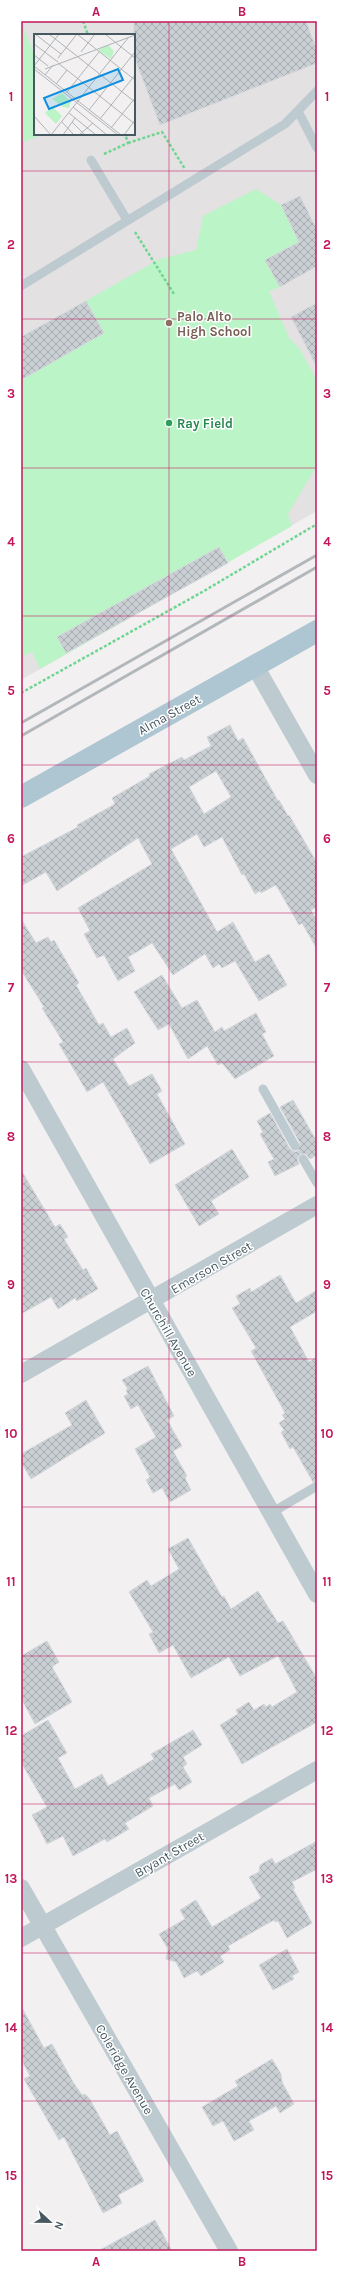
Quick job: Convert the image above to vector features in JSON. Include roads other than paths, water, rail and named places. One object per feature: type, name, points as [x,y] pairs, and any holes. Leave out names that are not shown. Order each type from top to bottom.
[{"type":"main road","name":"Alma Street","points":[[21,798],[317,631]]},
{"type":"street","points":[[255,666],[317,775]]},
{"type":"street","name":"Churchill Avenue","points":[[21,1069],[317,1594]]},
{"type":"street","name":"Emerson Street","points":[[21,1374],[317,1205]]},
{"type":"street","name":"Bryant Street","points":[[21,1938],[317,1770]]},
{"type":"street","name":"Coleridge Avenue","points":[[21,1888],[229,2251]]},
{"type":"lane","points":[[21,286],[285,124],[317,91]]},
{"type":"lane","points":[[298,111],[317,148]]},
{"type":"lane","points":[[91,160],[128,220]]},
{"type":"lane","points":[[263,1089],[295,1146]]},
{"type":"lane","points":[[303,1159],[317,1184]]},
{"type":"lane","points":[[271,1513],[317,1486]]},
{"type":"railway","points":[[21,723],[317,555]]},
{"type":"railway","points":[[21,736],[317,567]]},
{"type":"place","name":"Palo Alto High School","points":[[169,323]]},
{"type":"place","name":"Ray Field","points":[[169,423]]}]
